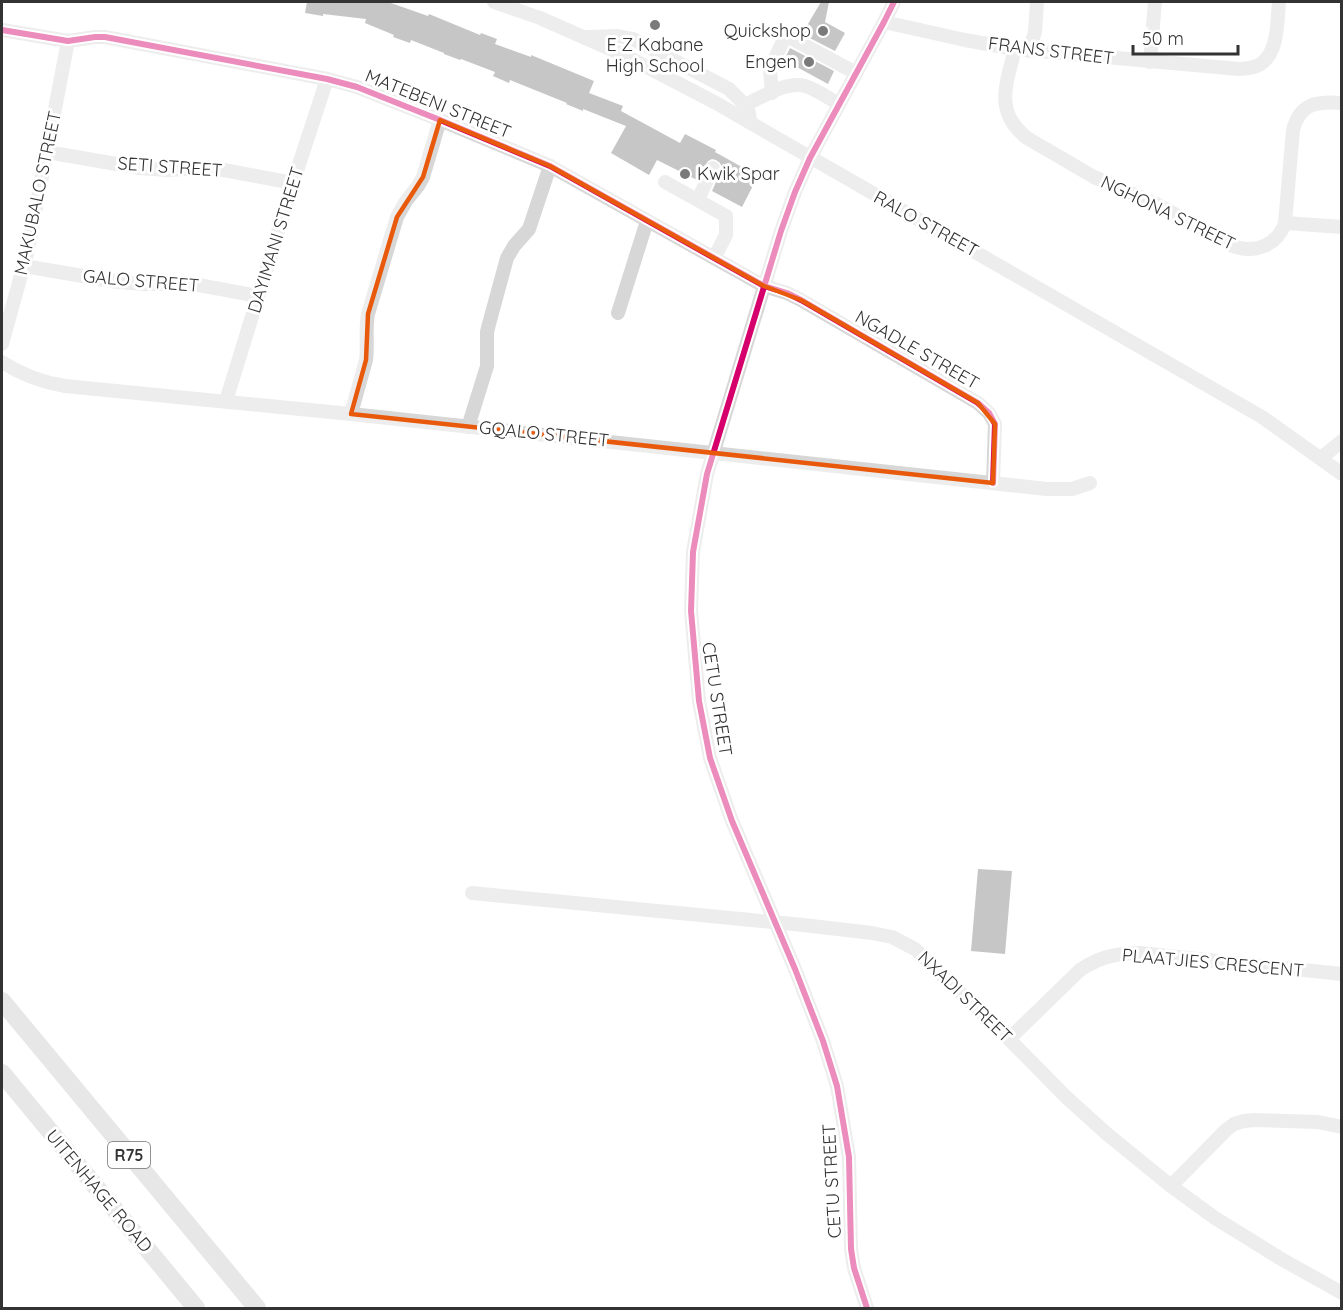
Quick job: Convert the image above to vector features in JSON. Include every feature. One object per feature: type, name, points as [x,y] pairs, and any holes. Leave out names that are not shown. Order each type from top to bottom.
[{"type":"main road","name":"R75","points":[[2,1001],[257,1308]]},
{"type":"main road","name":"UITENHAGE ROAD","points":[[2,1073],[196,1308]]},
{"type":"street","name":"RALO STREET","points":[[494,2],[540,18],[634,60],[716,103],[1262,417],[1341,474]]},
{"type":"street","name":"CETU STREET","points":[[867,1308],[851,1249],[849,1157],[837,1086],[824,1041],[736,831],[710,758],[699,701],[691,622],[691,581],[698,520],[707,474],[795,192],[810,158],[894,2]]},
{"type":"street","name":"NGHONA STREET","points":[[1037,2],[1035,32],[1010,70],[1005,98],[1009,119],[1018,131],[1094,177],[1156,204],[1240,249],[1253,250],[1267,245],[1278,236],[1284,224]]},
{"type":"street","points":[[1150,62],[1155,2]]},
{"type":"street","name":"FRANS STREET","points":[[884,22],[1022,50],[1239,69],[1263,63],[1272,51],[1279,2]]},
{"type":"street","name":"MATEBENI STREET","points":[[2,30],[68,41],[105,37],[327,79],[357,87],[549,166],[764,286]]},
{"type":"street","points":[[585,38],[618,36],[633,39],[729,89],[746,105],[750,122]]},
{"type":"street","points":[[772,93],[770,69],[787,36],[856,73]]},
{"type":"street","name":"MAKUBALO STREET","points":[[2,344],[24,266],[68,41]]},
{"type":"street","name":"DAYIMANI STREET","points":[[226,401],[292,183],[327,79]]},
{"type":"street","points":[[746,105],[788,85],[796,84],[807,87],[839,104]]},
{"type":"street","points":[[1341,103],[1308,106],[1295,123],[1284,224],[1341,227]]},
{"type":"street","points":[[351,414],[366,360],[368,314],[397,217],[423,177],[440,120]]},
{"type":"street","name":"SETI STREET","points":[[46,152],[140,168],[224,170],[292,183]]},
{"type":"street","points":[[468,426],[487,366],[487,332],[504,269],[510,252],[529,229],[549,166]]},
{"type":"street","points":[[698,199],[713,168]]},
{"type":"street","points":[[665,182],[724,214],[726,235],[714,258]]},
{"type":"street","points":[[618,313],[647,221]]},
{"type":"street","name":"GALO STREET","points":[[24,266],[118,282],[193,284],[258,296]]},
{"type":"street","name":"NGADLE STREET","points":[[764,286],[801,300],[985,408],[995,423],[993,483]]},
{"type":"street","name":"GQALO STREET","points":[[2,362],[21,374],[49,383],[1058,490],[1072,489],[1090,483]]},
{"type":"street","points":[[1321,458],[1341,441]]},
{"type":"street","name":"NXADI STREET","points":[[472,893],[872,933],[902,941],[915,949],[1066,1097],[1170,1186],[1250,1240],[1341,1293]]},
{"type":"street","name":"PLAATJIES CRESCENT","points":[[1009,1040],[1080,970],[1110,955],[1140,953],[1341,974]]},
{"type":"street","points":[[1170,1186],[1234,1124],[1254,1120],[1318,1122],[1341,1127]]},
{"type":"highlighted area","points":[[440,120],[550,166],[764,286],[801,300],[978,403],[995,424],[993,483],[351,414],[366,360],[368,314],[397,217],[423,177]]},
{"type":"building","points":[[307,2],[388,2],[428,16],[429,14],[480,35],[481,33],[497,39],[495,44],[531,57],[531,55],[594,81],[589,93],[623,106],[621,111],[680,143],[685,134],[758,176],[742,207],[712,191],[722,168],[716,160],[708,161],[697,180],[657,160],[649,175],[611,153],[626,126],[583,109],[583,111],[510,80],[509,83],[493,76],[495,72],[461,59],[411,40],[410,43],[393,37],[394,35],[365,23],[366,19],[305,13]]},
{"type":"building","points":[[821,2],[829,2],[825,22],[845,33],[835,51],[802,34]]},
{"type":"building","points":[[790,48],[834,71],[828,84],[784,60]]},
{"type":"building","points":[[978,869],[1012,871],[1005,954],[971,951]]},
{"type":"cycle path","points":[[867,1308],[854,1268],[851,1249],[849,1157],[837,1086],[823,1041],[732,821],[710,758],[699,701],[691,611],[693,552],[707,474],[781,231],[810,158],[894,2]]},
{"type":"cycle path","points":[[2,30],[68,41],[105,37],[327,79],[357,87],[550,166],[764,286],[801,300],[978,403],[989,413],[995,424],[993,483]]},
{"type":"place","name":"E Z Kabane High School","points":[[655,25]]},
{"type":"place","name":"Quickshop","points":[[823,31]]},
{"type":"place","name":"Engen","points":[[809,62]]},
{"type":"place","name":"Kwik Spar","points":[[685,174]]}]
